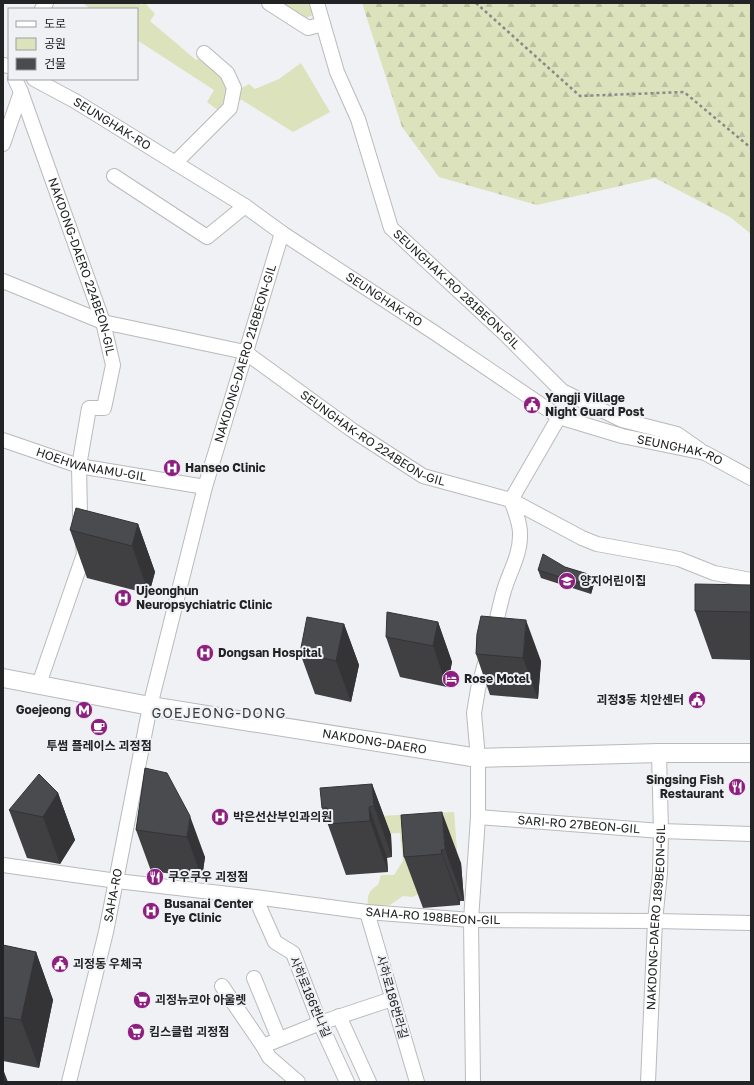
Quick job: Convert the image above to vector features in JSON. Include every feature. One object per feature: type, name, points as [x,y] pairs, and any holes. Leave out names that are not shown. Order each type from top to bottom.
[{"type":"main road","name":"NAKDONG-DAERO","points":[[3,678],[150,706],[478,758],[659,753],[751,753]]},
{"type":"street","points":[[269,3],[308,28],[323,24]]},
{"type":"street","name":"SEUNGHAK-RO 281BEON-GIL","points":[[317,3],[336,72],[358,119],[391,228],[507,336],[562,391],[622,420],[677,434],[705,453]]},
{"type":"street","points":[[175,163],[230,108],[234,88],[227,73],[204,53]]},
{"type":"street","name":"NAKDONG-DAERO 224BEON-GIL","points":[[15,80],[103,322],[114,365],[104,408],[89,408],[79,466],[80,514],[84,554],[39,684]]},
{"type":"street","name":"SEUNGHAK-RO","points":[[36,80],[76,101],[245,206],[282,233],[560,417],[622,436],[705,453],[751,478]]},
{"type":"street","points":[[3,144],[21,92]]},
{"type":"street","points":[[114,176],[207,237],[245,206]]},
{"type":"street","name":"NAKDONG-DAERO 216BEON-GIL","points":[[150,706],[205,487],[282,233]]},
{"type":"street","name":"SEUNGHAK-RO 224BEON-GIL","points":[[3,281],[103,322],[245,352],[352,430],[423,476],[511,500],[582,538],[597,544],[679,559],[714,573],[751,580]]},
{"type":"street","points":[[472,1082],[472,920],[478,817],[478,758],[474,713],[478,689],[484,671],[491,638],[497,621],[503,594],[516,560],[519,547],[521,534],[511,500],[560,417]]},
{"type":"street","name":"HOEHWANAMU-GIL","points":[[3,440],[79,466],[205,487]]},
{"type":"street","name":"SAHA-RO","points":[[69,1082],[117,881],[150,706]]},
{"type":"street","name":"NAKDONG-DAERO 189BEON-GIL","points":[[648,1082],[655,921],[660,874],[661,831],[659,753]]},
{"type":"street","name":"SARI-RO 27BEON-GIL","points":[[478,817],[661,831],[751,834]]},
{"type":"street","name":"SAHA-RO 198BEON-GIL","points":[[3,865],[117,881],[367,912],[472,920],[751,923]]},
{"type":"street","name":"사하로186번나길","points":[[255,897],[275,942],[293,953],[320,1023],[347,1082]]},
{"type":"street","name":"사하로186번라길","points":[[367,912],[417,1082]]},
{"type":"street","points":[[254,978],[278,1039]]},
{"type":"street","points":[[222,986],[269,1057],[298,1082]]},
{"type":"street","points":[[263,1046],[339,1016],[392,999]]},
{"type":"street","points":[[339,1016],[369,1082]]},
{"type":"path","points":[[476,3],[580,96],[684,92],[751,148]]},
{"type":"green space","points":[[83,3],[138,3],[141,5],[145,3],[155,14],[150,21],[196,60],[201,58],[226,80],[231,97],[219,111],[207,102],[214,90],[138,41],[138,8],[89,8]]},
{"type":"green space","points":[[282,3],[315,3],[315,14],[306,18],[297,14]]},
{"type":"green space","points":[[362,3],[751,3],[751,234],[730,217],[655,178],[537,205],[439,177],[402,127]]},
{"type":"green space","points":[[301,63],[330,112],[293,132],[242,100],[231,101],[240,89],[249,84],[255,89],[279,79]]},
{"type":"green space","points":[[454,812],[458,862],[419,894],[412,897],[403,896],[390,905],[368,908],[369,894],[372,889],[378,885],[381,875],[394,875],[403,861],[400,833],[373,834],[342,818]]},
{"type":"building","points":[[76,508],[138,524],[132,546],[70,530]]},
{"type":"building","points":[[543,554],[565,567],[591,575],[588,586],[538,570]]},
{"type":"building","points":[[695,584],[751,585],[751,612],[695,611]]},
{"type":"building","points":[[387,612],[438,622],[433,646],[386,637]]},
{"type":"building","points":[[481,616],[526,620],[523,658],[476,654],[477,634]]},
{"type":"building","points":[[307,617],[344,624],[336,661],[300,653]]},
{"type":"building","points":[[145,768],[167,773],[190,816],[187,837],[136,830]]},
{"type":"building","points":[[39,774],[58,793],[43,817],[9,810]]},
{"type":"building","points":[[372,784],[374,806],[369,807],[370,821],[328,824],[327,808],[322,808],[320,788]]},
{"type":"building","points":[[442,812],[445,850],[441,850],[442,854],[404,857],[401,815]]},
{"type":"building","points":[[3,945],[36,952],[21,1020],[3,1017]]},
{"type":"place","name":"Yangji Village Night Guard Post","points":[[532,405]]},
{"type":"place","name":"Hanseo Clinic","points":[[172,468]]},
{"type":"place","name":"양지어린이집","points":[[567,581]]},
{"type":"place","name":"Ujeonghun Neuropsychiatric Clinic","points":[[123,598]]},
{"type":"place","name":"Dongsan Hospital","points":[[205,653]]},
{"type":"place","name":"Rose Motel","points":[[451,679]]},
{"type":"place","name":"괴정3동 치안센터","points":[[697,700]]},
{"type":"place","name":"Goejeong","points":[[84,710]]},
{"type":"place","name":"투썸 플레이스 괴정점","points":[[99,727]]},
{"type":"place","name":"Singsing Fish Restaurant","points":[[737,787]]},
{"type":"place","name":"박은선산부인과의원","points":[[220,817]]},
{"type":"place","name":"쿠우쿠우 괴정점","points":[[155,877]]},
{"type":"place","name":"Busanai Center Eye Clinic","points":[[151,911]]},
{"type":"place","name":"괴정동 우체국","points":[[60,964]]},
{"type":"place","name":"괴정뉴코아 아울렛","points":[[142,1000]]},
{"type":"place","name":"킴스클럽 괴정점","points":[[136,1032]]},
{"type":"district","name":"GOEJEONG-DONG","points":[[219,713]]}]
